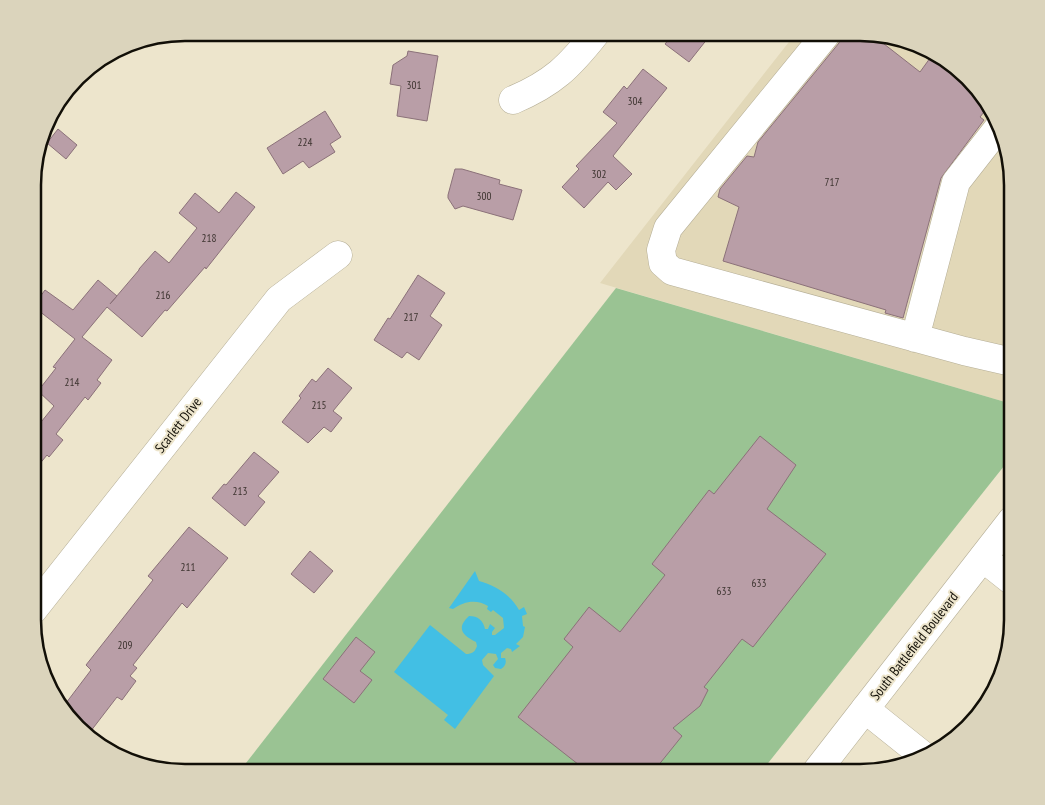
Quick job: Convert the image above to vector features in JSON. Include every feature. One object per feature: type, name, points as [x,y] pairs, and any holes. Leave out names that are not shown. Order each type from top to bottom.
[{"type":"street","points":[[513,100],[545,85],[567,67],[589,42]]},
{"type":"street","points":[[820,42],[668,228],[661,250],[663,263],[672,272],[915,338],[1004,360]]},
{"type":"street","points":[[915,338],[956,182],[994,133]]},
{"type":"street","name":"Scarlett Drive","points":[[42,599],[279,299],[338,255]]},
{"type":"street","name":"South Battlefield Boulevard","points":[[822,764],[1003,532]]},
{"type":"street","points":[[983,558],[1003,574]]},
{"type":"street","points":[[865,709],[918,751]]},
{"type":"shaded area","points":[[789,42],[869,42],[887,44],[915,52],[940,66],[968,90],[993,130],[1003,167],[1004,186],[1004,402],[600,283]]},
{"type":"green space","points":[[616,288],[1004,402],[1003,467],[767,764],[246,763]]},
{"type":"water","points":[[475,571],[479,581],[502,591],[519,610],[524,607],[527,614],[522,616],[523,626],[525,627],[523,637],[516,644],[520,646],[512,652],[511,649],[507,648],[501,653],[501,658],[506,660],[504,667],[501,669],[495,668],[493,665],[498,659],[496,654],[488,653],[482,660],[483,665],[494,676],[455,729],[444,720],[448,715],[394,672],[430,625],[466,654],[473,652],[477,646],[476,642],[467,637],[462,631],[463,624],[469,616],[480,619],[485,629],[488,629],[490,624],[495,628],[492,635],[495,635],[504,628],[503,618],[493,610],[491,612],[487,609],[488,606],[479,602],[462,604],[453,609],[449,608]]},
{"type":"building","points":[[667,42],[705,42],[689,62],[665,44]]},
{"type":"building","points":[[839,43],[884,44],[920,72],[929,59],[955,77],[968,90],[983,113],[980,117],[984,120],[941,178],[903,318],[885,313],[886,310],[723,261],[739,207],[718,197],[720,189],[747,156],[754,157],[758,142]]},
{"type":"building","points":[[408,51],[438,56],[427,121],[397,116],[401,86],[390,84],[393,65],[407,56]]},
{"type":"building","points":[[643,69],[667,88],[613,156],[632,174],[616,190],[608,182],[584,208],[562,187],[579,169],[576,166],[617,123],[603,112],[624,86],[627,89]]},
{"type":"building","points":[[325,111],[341,137],[330,144],[335,152],[309,168],[303,161],[283,174],[267,148]]},
{"type":"building","points":[[58,129],[77,145],[66,159],[48,143]]},
{"type":"building","points":[[455,169],[462,169],[500,180],[499,184],[522,190],[513,220],[463,206],[455,209],[448,195]]},
{"type":"building","points":[[236,192],[255,207],[206,269],[205,267],[142,337],[107,307],[82,337],[112,360],[97,380],[101,383],[88,400],[85,397],[56,434],[63,440],[49,457],[47,455],[42,462],[42,421],[54,406],[41,394],[41,387],[56,368],[53,367],[75,339],[41,313],[41,295],[45,290],[73,310],[98,280],[117,296],[155,251],[169,263],[197,228],[179,213],[195,193],[219,213]]},
{"type":"building","points":[[418,275],[445,293],[430,316],[442,325],[419,360],[407,352],[402,358],[374,340]]},
{"type":"building","points":[[328,368],[352,388],[333,411],[342,418],[331,432],[324,427],[308,443],[282,422],[301,398],[299,396],[312,379],[316,382]]},
{"type":"building","points":[[760,436],[796,465],[767,509],[826,554],[753,647],[742,639],[704,687],[708,690],[700,706],[673,728],[682,736],[660,764],[577,764],[518,717],[573,647],[564,639],[589,607],[620,632],[665,575],[652,564],[709,490],[714,494]]},
{"type":"building","points":[[254,452],[279,472],[258,496],[265,502],[245,526],[212,498],[224,484],[226,485]]},
{"type":"building","points":[[189,527],[228,558],[187,608],[182,603],[133,665],[137,668],[130,676],[136,681],[122,700],[117,697],[92,729],[67,702],[91,670],[86,665],[153,580],[148,576]]},
{"type":"building","points":[[310,551],[333,571],[314,593],[291,574]]},
{"type":"building","points":[[356,637],[375,652],[360,671],[372,680],[354,703],[323,679]]}]
